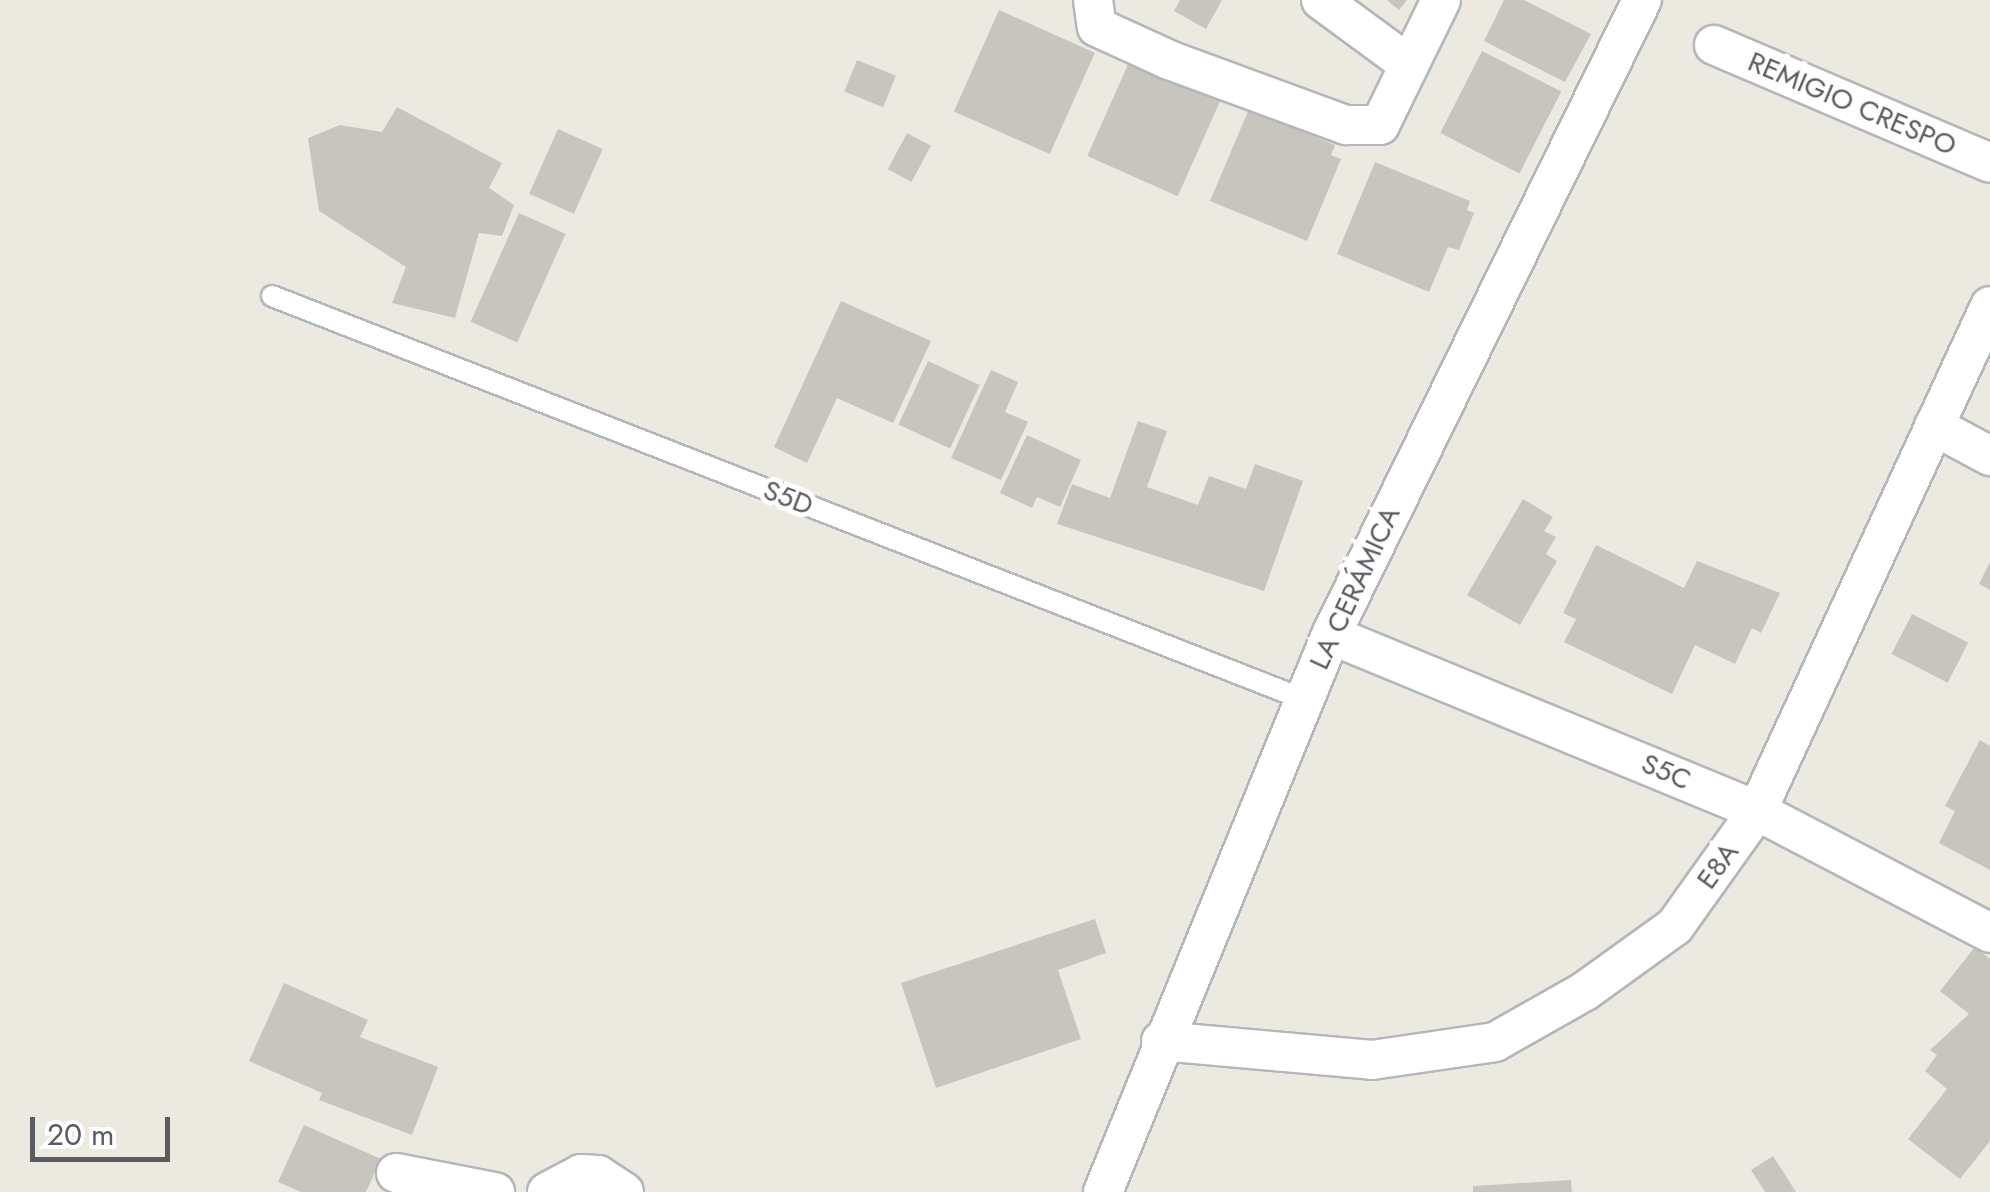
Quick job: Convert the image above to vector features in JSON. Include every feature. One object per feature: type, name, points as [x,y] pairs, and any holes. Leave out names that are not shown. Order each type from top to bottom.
[{"type":"street","points":[[1093,0],[1097,28],[1346,125],[1380,126],[1441,0]]},
{"type":"street","points":[[1322,0],[1408,64]]},
{"type":"street","name":"LA CERÁMICA","points":[[1104,1192],[1161,1041],[1331,635],[1635,3]]},
{"type":"street","name":"REMIGIO CRESPO","points":[[1714,45],[1990,163]]},
{"type":"street","name":"E8A","points":[[1161,1041],[1372,1060],[1494,1042],[1585,991],[1675,926],[1757,810],[1990,306]]},
{"type":"street","points":[[1934,426],[1990,456]]},
{"type":"street","name":"S5C","points":[[1331,635],[1757,810],[1990,933]]},
{"type":"street","points":[[396,1173],[496,1192]]},
{"type":"street","points":[[547,1192],[581,1174],[598,1175],[624,1192]]},
{"type":"lane","name":"S5D","points":[[272,296],[1304,700]]},
{"type":"building","points":[[1180,0],[1222,0],[1206,29],[1174,11]]},
{"type":"building","points":[[1387,0],[1407,0],[1399,10]]},
{"type":"building","points":[[1504,0],[1524,0],[1591,34],[1565,82],[1484,41]]},
{"type":"building","points":[[999,10],[1095,53],[1050,154],[954,111]]},
{"type":"building","points":[[1482,51],[1561,91],[1520,173],[1440,133]]},
{"type":"building","points":[[857,60],[896,76],[883,107],[844,92]]},
{"type":"building","points":[[1130,60],[1220,100],[1178,196],[1087,156]]},
{"type":"building","points":[[397,107],[502,163],[489,188],[514,205],[502,236],[479,233],[455,318],[392,303],[406,267],[319,211],[308,138],[340,125],[382,132]]},
{"type":"building","points":[[1249,109],[1335,145],[1331,155],[1341,159],[1307,241],[1210,201]]},
{"type":"building","points":[[558,129],[603,149],[574,214],[529,194]]},
{"type":"building","points":[[907,133],[931,146],[912,182],[888,169]]},
{"type":"building","points":[[1375,162],[1470,201],[1467,210],[1474,213],[1459,250],[1448,247],[1429,292],[1337,254]]},
{"type":"building","points":[[519,213],[566,234],[517,342],[471,322]]},
{"type":"building","points":[[841,301],[931,341],[893,423],[837,398],[807,463],[774,447]]},
{"type":"building","points":[[928,361],[980,385],[950,449],[898,424]]},
{"type":"building","points":[[991,370],[1018,382],[1005,412],[1028,422],[1001,480],[951,458]]},
{"type":"building","points":[[1138,421],[1167,431],[1147,487],[1198,505],[1209,476],[1246,489],[1255,464],[1303,481],[1264,591],[1057,524],[1072,484],[1110,498]]},
{"type":"building","points":[[1027,435],[1081,460],[1060,507],[1037,497],[1032,508],[1000,493]]},
{"type":"building","points":[[1523,499],[1553,517],[1544,531],[1556,537],[1546,554],[1557,561],[1520,625],[1467,595]]},
{"type":"building","points":[[1596,545],[1684,588],[1697,561],[1780,593],[1761,633],[1752,628],[1735,664],[1695,645],[1672,694],[1564,642],[1576,619],[1563,613]]},
{"type":"building","points":[[1990,562],[1990,590],[1979,584]]},
{"type":"building","points":[[1912,614],[1968,643],[1948,683],[1892,654]]},
{"type":"building","points":[[1980,740],[1990,746],[1990,870],[1939,843],[1955,811],[1945,806]]},
{"type":"building","points":[[1095,919],[1106,953],[1058,970],[1081,1039],[936,1088],[901,983]]},
{"type":"building","points":[[1975,947],[1990,959],[1990,1141],[1960,1179],[1908,1139],[1947,1089],[1925,1071],[1937,1055],[1930,1050],[1969,1014],[1940,991]]},
{"type":"building","points":[[284,983],[368,1020],[360,1037],[438,1067],[412,1135],[319,1100],[322,1093],[249,1061]]},
{"type":"building","points":[[304,1125],[381,1159],[366,1192],[301,1192],[278,1182]]},
{"type":"building","points":[[1773,1156],[1796,1192],[1765,1192],[1751,1170]]},
{"type":"building","points":[[1571,1180],[1572,1192],[1473,1192],[1473,1186]]}]
